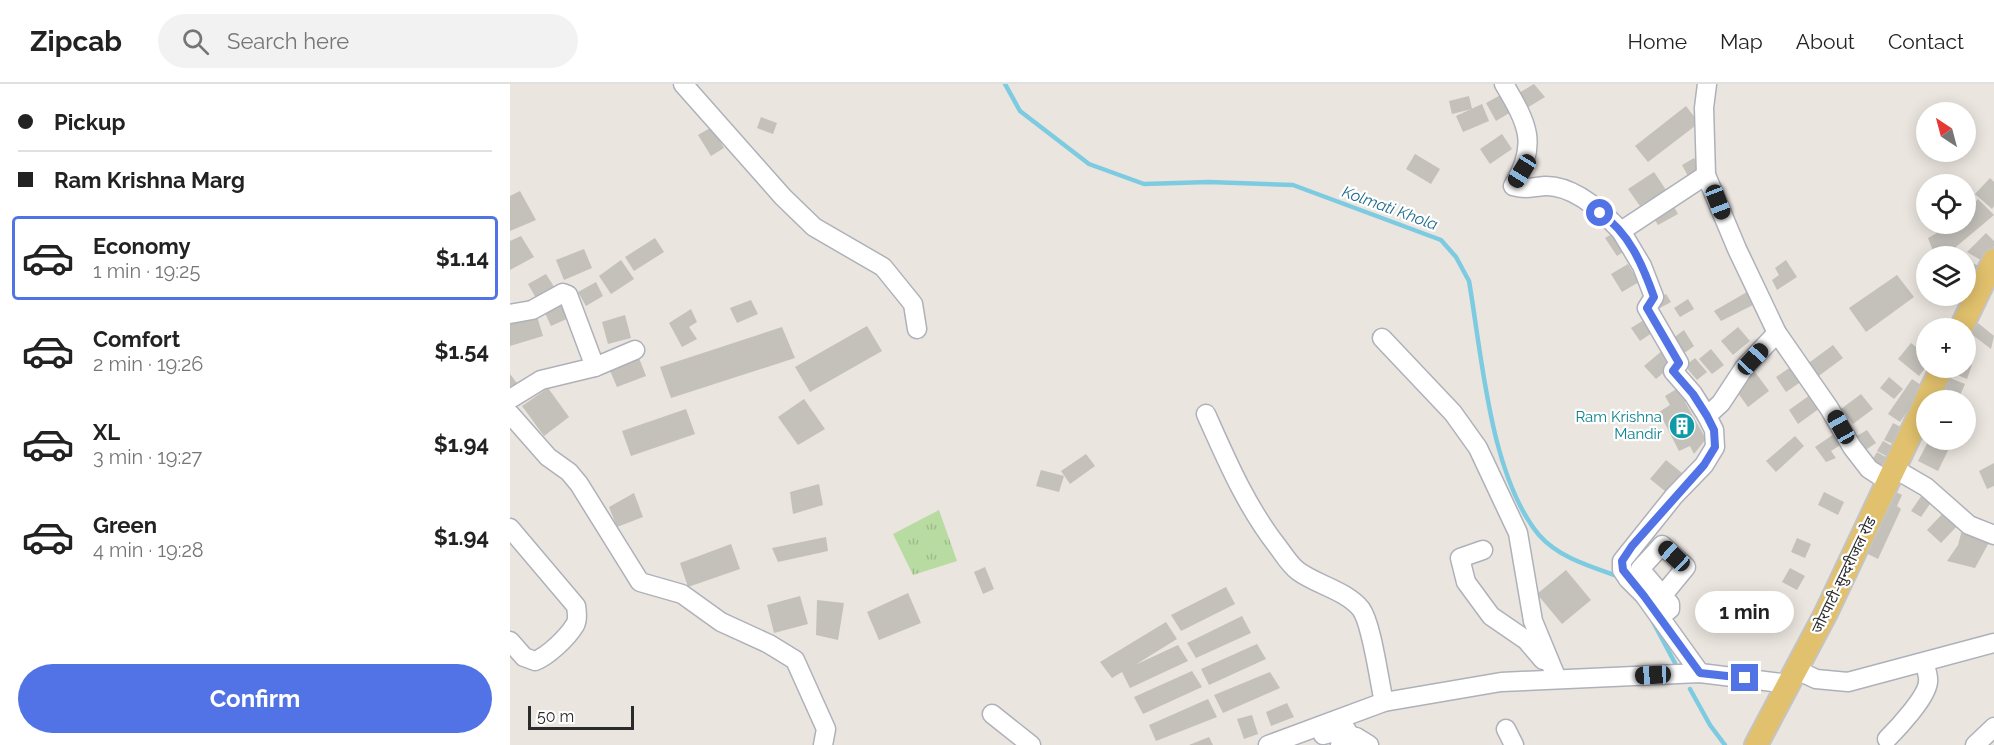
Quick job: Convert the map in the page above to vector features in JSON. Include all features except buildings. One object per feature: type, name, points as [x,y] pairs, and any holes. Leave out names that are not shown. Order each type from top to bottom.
[{"type":"main road","points":[[1966,318],[1994,260]]},
{"type":"main road","name":"जोरपाटी-सुन्दरीजल रोड","points":[[1756,745],[1793,677],[1916,423]]},
{"type":"street","points":[[683,84],[783,197],[814,227],[883,267],[913,304],[917,329]]},
{"type":"street","points":[[1503,84],[1523,117],[1529,154],[1513,186],[1527,190],[1546,186],[1576,194],[1621,231],[1648,280],[1654,297],[1647,308],[1679,363],[1673,371],[1693,394],[1714,430],[1715,447],[1704,465],[1674,496],[1622,561],[1623,570],[1628,579],[1660,617],[1700,673]]},
{"type":"street","points":[[1707,84],[1704,108],[1706,175],[1737,249],[1777,333],[1830,408],[1869,469],[1926,487],[1969,525],[1994,535]]},
{"type":"street","points":[[1621,231],[1706,175]]},
{"type":"street","points":[[510,314],[532,310],[563,293],[568,295],[596,367]]},
{"type":"street","points":[[1707,416],[1721,403],[1744,368],[1777,333]]},
{"type":"street","points":[[1382,338],[1453,412],[1478,448],[1518,533],[1533,621],[1554,672]]},
{"type":"street","points":[[510,399],[542,380],[596,367],[635,350]]},
{"type":"street","points":[[510,414],[548,457],[569,472],[579,484],[640,582],[682,594],[721,622],[769,644],[795,660],[826,729],[823,745]]},
{"type":"street","points":[[1206,414],[1239,488],[1264,530],[1290,563],[1299,572],[1325,583],[1360,609],[1367,624],[1384,702]]},
{"type":"street","points":[[510,528],[576,606],[577,616],[576,624],[543,658],[535,661],[524,657],[510,641]]},
{"type":"street","points":[[1483,550],[1461,558],[1466,582],[1491,616],[1526,640],[1540,659],[1554,672]]},
{"type":"street","points":[[1660,617],[1670,609],[1670,604],[1663,596]]},
{"type":"street","points":[[1268,745],[1384,702],[1554,672],[1700,673],[1848,682],[1994,643]]},
{"type":"street","points":[[1887,740],[1900,727],[1929,683],[1924,663]]},
{"type":"street","points":[[992,714],[1031,745]]},
{"type":"street","points":[[1975,745],[1994,727]]},
{"type":"street","points":[[1301,731],[1305,737],[1311,738],[1346,729],[1345,741],[1356,737],[1368,745]]},
{"type":"green space","points":[[939,510],[957,561],[913,575],[893,534]]},
{"type":"waterway","name":"Kolmati Khola","points":[[1005,84],[1020,111],[1089,164],[1144,184],[1209,182],[1293,185],[1441,240],[1456,257],[1469,281],[1491,414],[1509,481],[1522,510],[1539,535],[1556,550],[1576,561],[1620,577]]},
{"type":"waterway","name":"Kolmati Khola","points":[[1652,620],[1675,663]]},
{"type":"waterway","name":"Kolmati Khola","points":[[1690,689],[1710,725],[1725,745]]},
{"type":"place","name":"Ram Krishna Mandir","points":[[1682,426]]},
{"type":"route","points":[[1600,213],[1611,220],[1621,231],[1642,266],[1654,297],[1647,308],[1679,363],[1673,371],[1693,394],[1714,430],[1715,447],[1704,465],[1674,496],[1632,546],[1622,561],[1623,570],[1700,673],[1745,678]]}]
